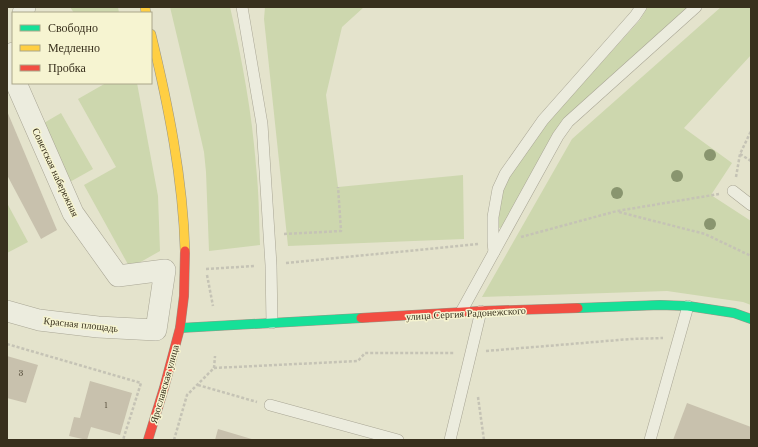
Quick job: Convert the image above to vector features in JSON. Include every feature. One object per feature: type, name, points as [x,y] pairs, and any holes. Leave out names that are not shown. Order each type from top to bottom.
[{"type":"street","name":"Ярославская улица","points":[[148,440],[180,328],[184,296],[185,270],[179,179],[163,84],[152,38]]},
{"type":"street","points":[[12,58],[9,69],[12,75]]},
{"type":"street","name":"Советская набережная","points":[[16,84],[73,213],[118,276],[165,270],[156,330]]},
{"type":"street","name":"улица Сергия Радонежского","points":[[180,328],[481,311],[660,305],[688,306],[734,313],[751,319]]},
{"type":"street","name":"Красная площадь","points":[[7,312],[39,320],[98,328],[156,330]]},
{"type":"lane","points":[[242,7],[262,124],[271,264],[272,323]]},
{"type":"lane","points":[[495,245],[493,217],[498,189],[505,174],[543,120],[635,16],[641,7]]},
{"type":"lane","points":[[461,312],[495,245],[558,136],[568,122],[696,7]]},
{"type":"lane","points":[[733,191],[751,205]]},
{"type":"lane","points":[[650,440],[688,306]]},
{"type":"lane","points":[[450,440],[481,311]]},
{"type":"lane","points":[[270,405],[398,440]]},
{"type":"path","points":[[213,308],[206,269],[495,245],[617,211],[733,191],[740,154],[751,131]]},
{"type":"path","points":[[740,154],[751,161]]},
{"type":"path","points":[[269,234],[341,231],[338,187]]},
{"type":"path","points":[[617,211],[705,234],[751,256]]},
{"type":"path","points":[[214,368],[358,361],[364,353],[471,352],[631,339],[679,338]]},
{"type":"path","points":[[7,344],[141,383],[123,440]]},
{"type":"path","points":[[174,440],[188,395],[214,368],[215,356]]},
{"type":"path","points":[[198,385],[270,405]]},
{"type":"green space","points":[[70,7],[118,7],[119,12],[73,12]]},
{"type":"green space","points":[[170,7],[230,7],[252,126],[258,186],[260,245],[209,251],[204,152]]},
{"type":"green space","points":[[265,7],[364,7],[342,27],[326,95],[338,187],[463,175],[464,239],[288,246],[264,19]]},
{"type":"green space","points":[[648,7],[690,7],[567,118],[504,227],[499,228],[495,224],[503,187],[530,145],[554,115],[640,20]]},
{"type":"green space","points":[[721,7],[751,7],[751,55],[684,128],[732,163],[711,195],[751,221],[751,305],[743,302],[667,291],[482,297],[572,139]]},
{"type":"green space","points":[[104,84],[137,84],[158,196],[160,251],[130,268],[84,185],[116,167],[78,99]]},
{"type":"green space","points":[[61,113],[93,169],[68,183],[37,127]]},
{"type":"green space","points":[[7,203],[28,242],[7,253]]},
{"type":"building","points":[[7,111],[57,230],[41,239],[7,175]]},
{"type":"building","points":[[7,356],[38,365],[26,403],[7,398]]},
{"type":"building","points":[[90,381],[132,393],[120,435],[91,427],[87,440],[69,436],[74,417],[80,418]]},
{"type":"building","points":[[687,403],[751,427],[751,440],[673,440]]},
{"type":"building","points":[[218,429],[255,440],[215,440]]},
{"type":"traffic: fast","points":[[578,308],[660,305],[688,306],[734,313],[751,319]]},
{"type":"traffic: fast","points":[[180,328],[361,318]]},
{"type":"traffic: slow","points":[[145,7],[146,12]]},
{"type":"traffic: slow","points":[[152,38],[174,141],[184,224],[185,251]]},
{"type":"traffic: jam","points":[[148,440],[180,328],[184,296],[185,251]]},
{"type":"traffic: jam","points":[[361,318],[481,311],[578,308]]}]
